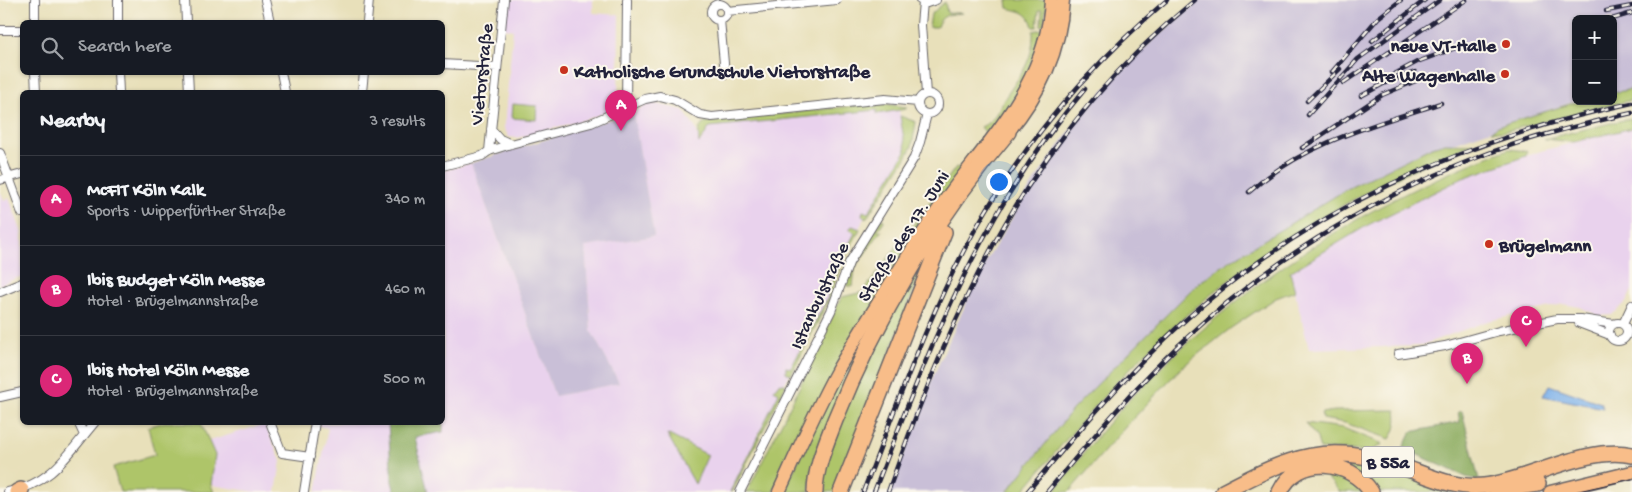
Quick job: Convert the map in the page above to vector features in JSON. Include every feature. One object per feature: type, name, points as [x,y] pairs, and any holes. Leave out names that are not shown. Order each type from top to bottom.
[{"type":"highway","points":[[814,492],[817,475],[845,396],[894,300],[941,222],[981,163],[1008,132]]},
{"type":"highway","points":[[841,492],[948,222],[1008,132]]},
{"type":"highway","name":"B 55a","points":[[1327,459],[1359,455],[1446,483],[1467,487],[1487,486],[1559,464],[1610,455],[1632,455]]},
{"type":"highway","name":"B 55a","points":[[1610,455],[1632,460]]},
{"type":"highway","points":[[1280,492],[1290,478],[1327,459]]},
{"type":"highway","points":[[1223,492],[1284,462],[1327,459],[1356,474],[1371,492]]},
{"type":"highway","points":[[1467,487],[1481,491],[1544,488]]},
{"type":"main road","name":"Straße des 17. Juni","points":[[780,492],[804,436],[843,361],[933,217],[1016,105],[1029,84],[1043,51],[1051,0]]},
{"type":"main road","points":[[1008,132],[1025,112],[1050,67],[1056,49],[1063,0]]},
{"type":"main road","points":[[1062,16],[1070,0]]},
{"type":"main road","points":[[1522,492],[1632,472]]},
{"type":"street","points":[[35,0],[35,20]]},
{"type":"street","points":[[118,0],[118,20]]},
{"type":"street","points":[[185,0],[186,20]]},
{"type":"street","points":[[265,0],[270,20]]},
{"type":"street","points":[[367,20],[369,0]]},
{"type":"street","name":"Vietorstraße","points":[[489,151],[504,0]]},
{"type":"street","points":[[626,108],[627,0]]},
{"type":"street","points":[[727,11],[799,2],[837,0]]},
{"type":"street","points":[[926,94],[920,24],[922,1],[931,3],[936,0]]},
{"type":"street","points":[[718,2],[727,11],[724,19],[720,20],[714,19],[711,14],[712,9],[718,2]]},
{"type":"street","points":[[720,20],[725,74]]},
{"type":"street","points":[[0,30],[20,30]]},
{"type":"street","points":[[445,64],[497,67]]},
{"type":"street","points":[[36,75],[36,90]]},
{"type":"street","points":[[118,75],[119,90]]},
{"type":"street","points":[[188,75],[189,90]]},
{"type":"street","points":[[282,75],[285,90]]},
{"type":"street","points":[[362,90],[364,75]]},
{"type":"street","points":[[926,94],[933,95],[938,104],[936,110],[927,114],[920,110],[918,102],[926,94]]},
{"type":"street","points":[[445,165],[482,156],[489,151],[511,144],[591,123],[645,99],[667,97],[684,104],[700,115],[712,117],[885,99],[918,102]]},
{"type":"street","name":"Istanbulstraße","points":[[740,492],[831,311],[849,264],[914,158],[927,114]]},
{"type":"street","points":[[491,130],[500,139],[511,144]]},
{"type":"street","points":[[0,153],[20,208]]},
{"type":"street","points":[[0,180],[20,175]]},
{"type":"street","points":[[0,292],[20,284]]},
{"type":"street","points":[[1622,324],[1632,305]]},
{"type":"street","points":[[1398,354],[1445,346],[1528,324],[1556,319],[1622,324]]},
{"type":"street","points":[[1573,320],[1610,335],[1616,341],[1629,338],[1622,324]]},
{"type":"street","points":[[1610,335],[1609,330],[1614,324]]},
{"type":"street","points":[[0,397],[20,392]]},
{"type":"street","points":[[79,425],[84,435]]},
{"type":"street","points":[[15,491],[37,484],[47,477],[92,425]]},
{"type":"street","points":[[271,425],[282,452],[310,457]]},
{"type":"street","points":[[304,492],[315,425]]},
{"type":"shaded area","name":"Katholische Grundschule Vietorstraße","points":[[506,0],[593,0],[593,13],[619,15],[618,104],[616,107],[591,118],[517,138],[509,137],[504,128],[513,30],[504,28]]},
{"type":"shaded area","points":[[1200,0],[1632,0],[1632,91],[1617,93],[1617,15],[1572,15],[1572,102],[1441,147],[1225,269],[1012,492],[890,492],[932,379],[981,270],[1034,181],[1074,125],[1111,82],[1151,42]]},
{"type":"shaded area","points":[[652,103],[683,110],[696,129],[700,143],[710,127],[877,110],[878,114],[899,110],[906,151],[848,246],[834,273],[827,299],[730,492],[428,492],[415,437],[443,431],[443,425],[445,425],[445,170],[471,163],[555,396],[619,383],[591,331],[585,247],[654,236],[633,112]]},
{"type":"shaded area","points":[[633,112],[654,236],[585,247],[591,331],[619,383],[555,396],[471,163]]},
{"type":"shaded area","points":[[1632,128],[1632,290],[1627,301],[1611,315],[1599,316],[1580,307],[1563,304],[1488,321],[1419,346],[1309,349],[1290,272],[1368,225],[1463,178],[1541,151]]},
{"type":"shaded area","points":[[0,190],[4,200],[9,198],[20,228],[20,277],[0,285]]},
{"type":"shaded area","points":[[265,425],[281,461],[276,492],[255,492],[211,485],[215,455],[209,441]]},
{"type":"shaded area","points":[[388,425],[392,482],[395,492],[316,492],[328,428],[319,426]]},
{"type":"green space","points":[[1007,0],[1047,0],[1044,25],[1041,26],[1042,10],[1039,10],[1037,27],[1033,27],[1027,15],[1008,8]]},
{"type":"green space","points":[[1055,0],[1057,0],[1054,28],[1048,53],[1039,76],[1014,117],[967,179],[929,236],[876,324],[845,385],[828,425],[815,463],[809,492],[784,492],[818,417],[887,297],[936,219],[1019,107],[1031,87],[1049,38]]},
{"type":"green space","points":[[945,2],[947,13],[963,13],[947,15],[941,19],[937,27],[929,27],[931,14]]},
{"type":"green space","points":[[1043,29],[1024,82],[795,444],[773,492],[747,492],[840,300],[842,297],[863,292],[956,167],[959,168],[986,133],[981,127],[995,115],[1029,59],[1033,42],[1033,31]]},
{"type":"green space","points":[[1632,89],[1632,100],[1617,104],[1617,92]]},
{"type":"green space","points":[[879,103],[906,107],[906,109],[877,114],[877,110],[710,127],[699,143],[700,128],[708,122]]},
{"type":"green space","points":[[1572,103],[1572,105],[1612,105],[1502,132],[1491,131],[1498,126]]},
{"type":"green space","points":[[513,104],[537,106],[536,120],[512,118]]},
{"type":"green space","points":[[900,116],[916,122],[912,146],[866,219],[862,215],[863,211],[868,213],[906,151]]},
{"type":"green space","points":[[1632,118],[1632,128],[1574,142],[1544,139]]},
{"type":"green space","points":[[1445,143],[1473,144],[1385,183],[1343,205],[1262,256],[1223,285],[1186,315],[1117,382],[1022,492],[1007,492],[1073,409],[1197,284],[1228,262],[1347,189],[1432,147]]},
{"type":"green space","points":[[1509,149],[1527,151],[1526,156],[1463,178],[1368,225],[1290,272],[1295,291],[1276,298],[1231,328],[1182,367],[1128,424],[1069,492],[1054,492],[1118,412],[1204,328],[1250,291],[1298,256],[1348,225],[1453,171]]},
{"type":"green space","points":[[881,219],[884,221],[877,231],[882,230],[855,267],[853,286],[847,286],[846,284],[861,252]]},
{"type":"green space","points":[[852,226],[860,229],[841,264],[829,299],[791,375],[786,372],[786,367],[791,368],[827,299],[834,273],[855,233],[849,229]]},
{"type":"green space","points":[[932,242],[837,492],[820,492],[828,458],[852,394],[882,332]]},
{"type":"green space","points":[[783,383],[786,385],[732,492],[730,492],[779,393],[774,390],[778,384]]},
{"type":"green space","points":[[1396,410],[1396,426],[1390,439],[1345,423],[1323,419],[1321,413],[1335,411]]},
{"type":"green space","points":[[1462,411],[1479,480],[1466,477],[1403,448],[1411,432],[1460,422],[1458,412]]},
{"type":"green space","points":[[1305,423],[1343,428],[1383,444],[1371,451],[1320,449],[1317,438]]},
{"type":"green space","points":[[154,425],[202,425],[215,455],[211,485],[214,492],[120,492],[113,467],[155,455],[148,427]]},
{"type":"green space","points":[[388,425],[443,425],[443,432],[415,437],[428,492],[395,492],[392,482]]},
{"type":"green space","points":[[667,434],[708,455],[695,484]]},
{"type":"green space","points":[[1339,457],[1361,458],[1472,492],[1375,492],[1343,464]]},
{"type":"green space","points":[[1337,469],[1366,492],[1340,492],[1321,471]]},
{"type":"water","points":[[1549,385],[1601,403],[1603,408],[1543,396]]},
{"type":"tram line","points":[[1574,492],[1632,479]]},
{"type":"railway","points":[[863,492],[943,292],[995,196],[1061,106],[1112,51],[1167,0]]},
{"type":"railway","points":[[888,492],[942,351],[972,286],[1006,223],[1043,163],[1087,107],[1137,52],[1195,0]]},
{"type":"railway","points":[[1332,72],[1378,18],[1401,0]]},
{"type":"railway","points":[[1372,41],[1425,0]]},
{"type":"railway","points":[[1308,115],[1358,59],[1440,0]]},
{"type":"railway","points":[[1343,83],[1466,0]]},
{"type":"railway","points":[[1606,11],[1632,6]]},
{"type":"railway","points":[[1617,18],[1632,13]]},
{"type":"railway","points":[[1391,76],[1417,62],[1458,47]]},
{"type":"railway","points":[[1307,101],[1340,69]]},
{"type":"railway","points":[[1361,96],[1383,84],[1415,72]]},
{"type":"railway","points":[[1302,148],[1382,95],[1418,80]]},
{"type":"railway","points":[[874,492],[916,384],[961,281],[1016,183],[1048,136],[1085,89]]},
{"type":"railway","points":[[1249,192],[1270,175],[1316,148],[1340,137],[1441,103]]},
{"type":"railway","points":[[1027,492],[1112,394],[1180,324],[1253,266],[1302,233],[1353,203],[1406,177],[1460,154],[1516,134],[1573,117],[1632,103]]},
{"type":"railway","points":[[1047,492],[1127,399],[1178,346],[1245,288],[1318,238],[1395,194],[1476,158],[1553,132],[1632,113]]},
{"type":"place","name":"neue VT-Halle","points":[[1506,44]]},
{"type":"place","name":"Katholische Grundschule Vietorstraße","points":[[564,70]]},
{"type":"place","name":"Alte Wagenhalle","points":[[1505,74]]},
{"type":"place","name":"McFIT Köln Kalk","points":[[621,131]]},
{"type":"place","name":"Brügelmann","points":[[1489,244]]},
{"type":"place","name":"Ibis Hotel Köln Messe","points":[[1526,347]]},
{"type":"place","name":"Ibis Budget Köln Messe","points":[[1467,384]]}]
